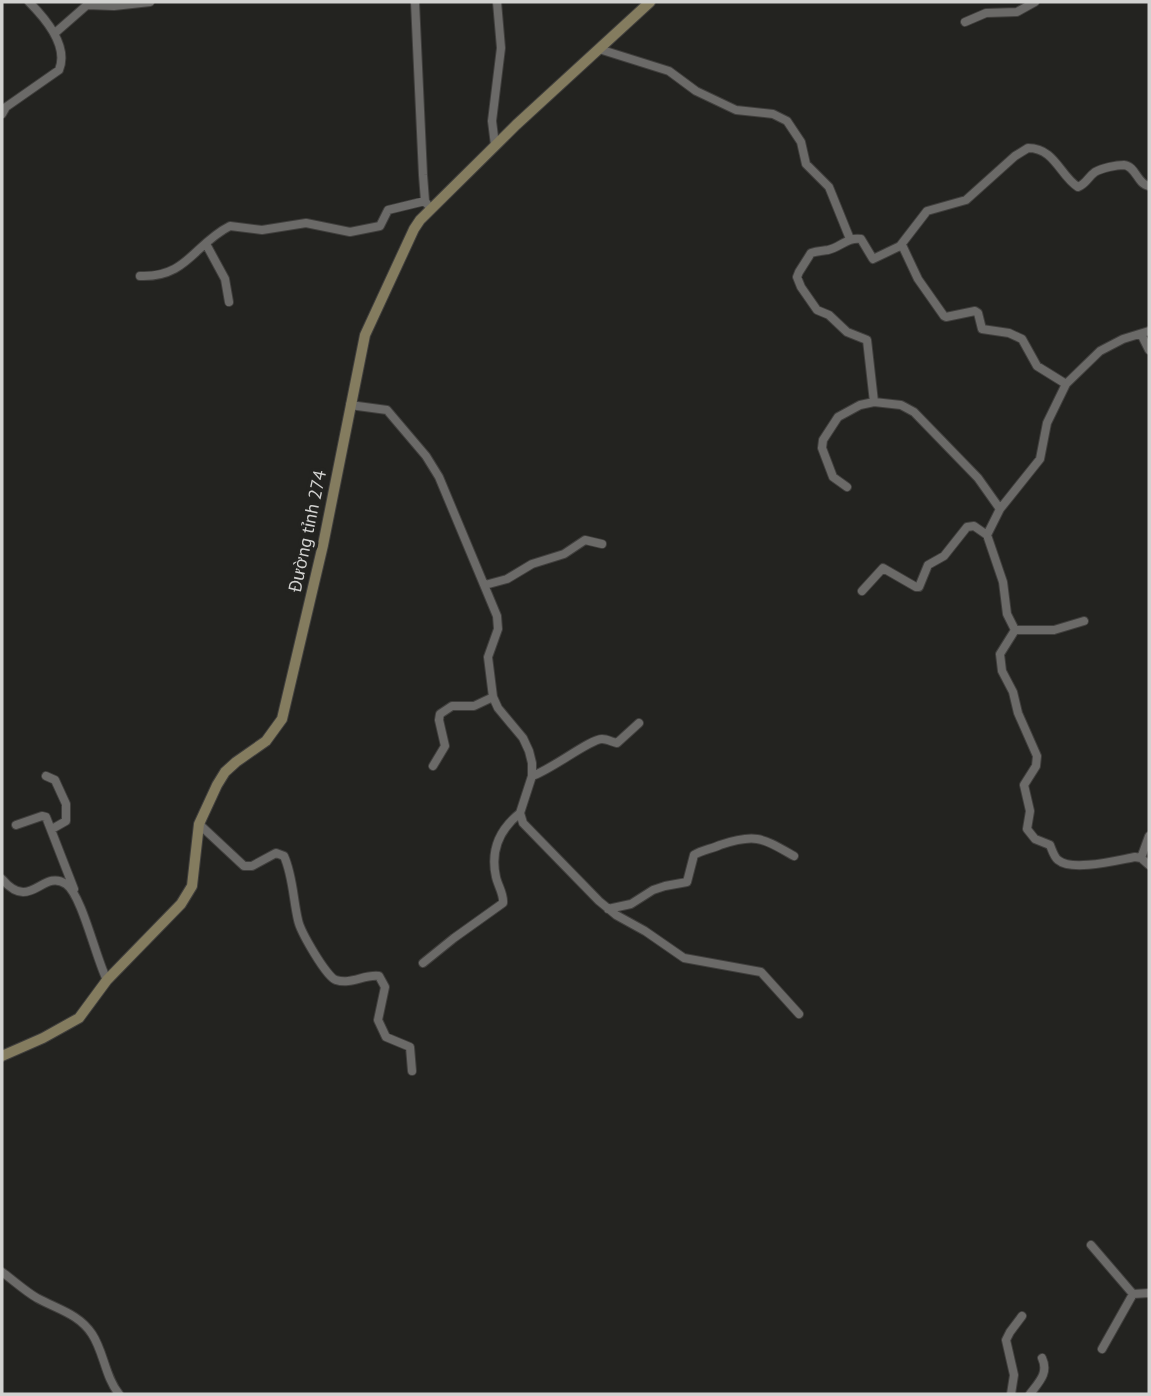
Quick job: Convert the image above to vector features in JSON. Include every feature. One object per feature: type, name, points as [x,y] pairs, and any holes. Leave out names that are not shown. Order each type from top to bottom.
[{"type":"main road","name":"Đường tỉnh 274","points":[[2,1056],[79,1018],[107,980],[187,897],[192,886],[199,824],[225,772],[266,741],[282,719],[323,545],[368,326],[428,204],[650,2]]},
{"type":"street","points":[[2,114],[6,107],[60,70],[62,63],[55,33],[29,2]]},
{"type":"street","points":[[55,33],[87,5],[114,6],[150,2]]},
{"type":"street","points":[[141,276],[158,277],[176,270],[225,229],[236,225],[262,230],[306,223],[350,232],[376,228],[383,223],[388,210],[428,204],[415,2]]},
{"type":"street","points":[[495,145],[492,121],[501,48],[497,2]]},
{"type":"street","points":[[965,22],[986,13],[1017,12],[1035,2]]},
{"type":"street","points":[[599,49],[669,71],[696,91],[736,110],[772,114],[787,121],[801,142],[806,164],[830,187],[850,239]]},
{"type":"street","points":[[874,402],[867,340],[847,332],[833,318],[817,310],[801,287],[797,277],[811,253],[829,250],[850,239],[861,239],[873,260],[902,245],[928,211],[967,200],[1015,156],[1028,148],[1041,151],[1057,162],[1078,187],[1085,184],[1097,171],[1122,165],[1130,167],[1141,184],[1149,186]]},
{"type":"street","points":[[206,244],[225,279],[229,302]]},
{"type":"street","points":[[902,245],[918,279],[944,316],[975,311],[982,329],[1009,333],[1022,339],[1037,366],[1066,384]]},
{"type":"street","points":[[988,535],[1000,509],[1040,459],[1047,423],[1066,384],[1100,351],[1123,339],[1145,333],[1149,350]]},
{"type":"street","points":[[847,487],[833,477],[822,448],[822,440],[841,414],[860,405],[874,402],[901,405],[914,412],[978,478],[1000,509]]},
{"type":"street","points":[[350,405],[387,410],[426,456],[444,488],[498,623],[488,657],[493,697],[498,708],[523,738],[529,751],[532,776],[520,813],[501,830],[497,845],[495,874],[503,903],[423,963]]},
{"type":"street","points":[[862,591],[883,568],[919,587],[928,565],[944,556],[967,527],[974,526],[988,535],[1003,582],[1007,614],[1015,629]]},
{"type":"street","points":[[485,585],[507,579],[532,564],[565,554],[585,540],[602,544]]},
{"type":"street","points":[[1015,629],[1054,629],[1084,621]]},
{"type":"street","points":[[1015,629],[1000,654],[1000,659],[1002,671],[1015,696],[1018,713],[1037,756],[1036,766],[1024,785],[1030,811],[1027,829],[1035,839],[1049,845],[1062,862],[1088,865],[1141,858],[1149,865]]},
{"type":"street","points":[[433,766],[445,746],[440,714],[452,706],[474,706],[493,697]]},
{"type":"street","points":[[532,776],[559,763],[596,739],[605,738],[617,743],[639,723]]},
{"type":"street","points":[[46,776],[55,780],[67,808],[66,821],[52,829]]},
{"type":"street","points":[[520,813],[523,823],[608,909],[684,958],[704,964],[761,972],[799,1014]]},
{"type":"street","points":[[16,825],[42,816],[49,820],[79,901],[97,960],[107,980]]},
{"type":"street","points":[[199,824],[244,866],[252,866],[276,853],[284,856],[296,902],[298,922],[327,974],[335,980],[346,982],[379,976],[384,987],[378,1020],[386,1037],[410,1047],[412,1071]]},
{"type":"street","points":[[1141,858],[1149,836]]},
{"type":"street","points":[[608,909],[631,904],[653,890],[687,882],[694,855],[736,840],[748,837],[766,840],[794,856]]},
{"type":"street","points":[[2,879],[14,891],[20,893],[50,881],[58,881],[66,884],[79,901]]},
{"type":"street","points":[[1091,1245],[1133,1294]]},
{"type":"street","points":[[2,1272],[30,1294],[69,1312],[86,1326],[96,1341],[112,1384],[119,1394]]},
{"type":"street","points":[[1133,1294],[1149,1293]]},
{"type":"street","points":[[1102,1349],[1133,1294]]},
{"type":"street","points":[[1011,1394],[1014,1375],[1006,1340],[1022,1316]]},
{"type":"street","points":[[1030,1394],[1045,1373],[1042,1358]]}]
